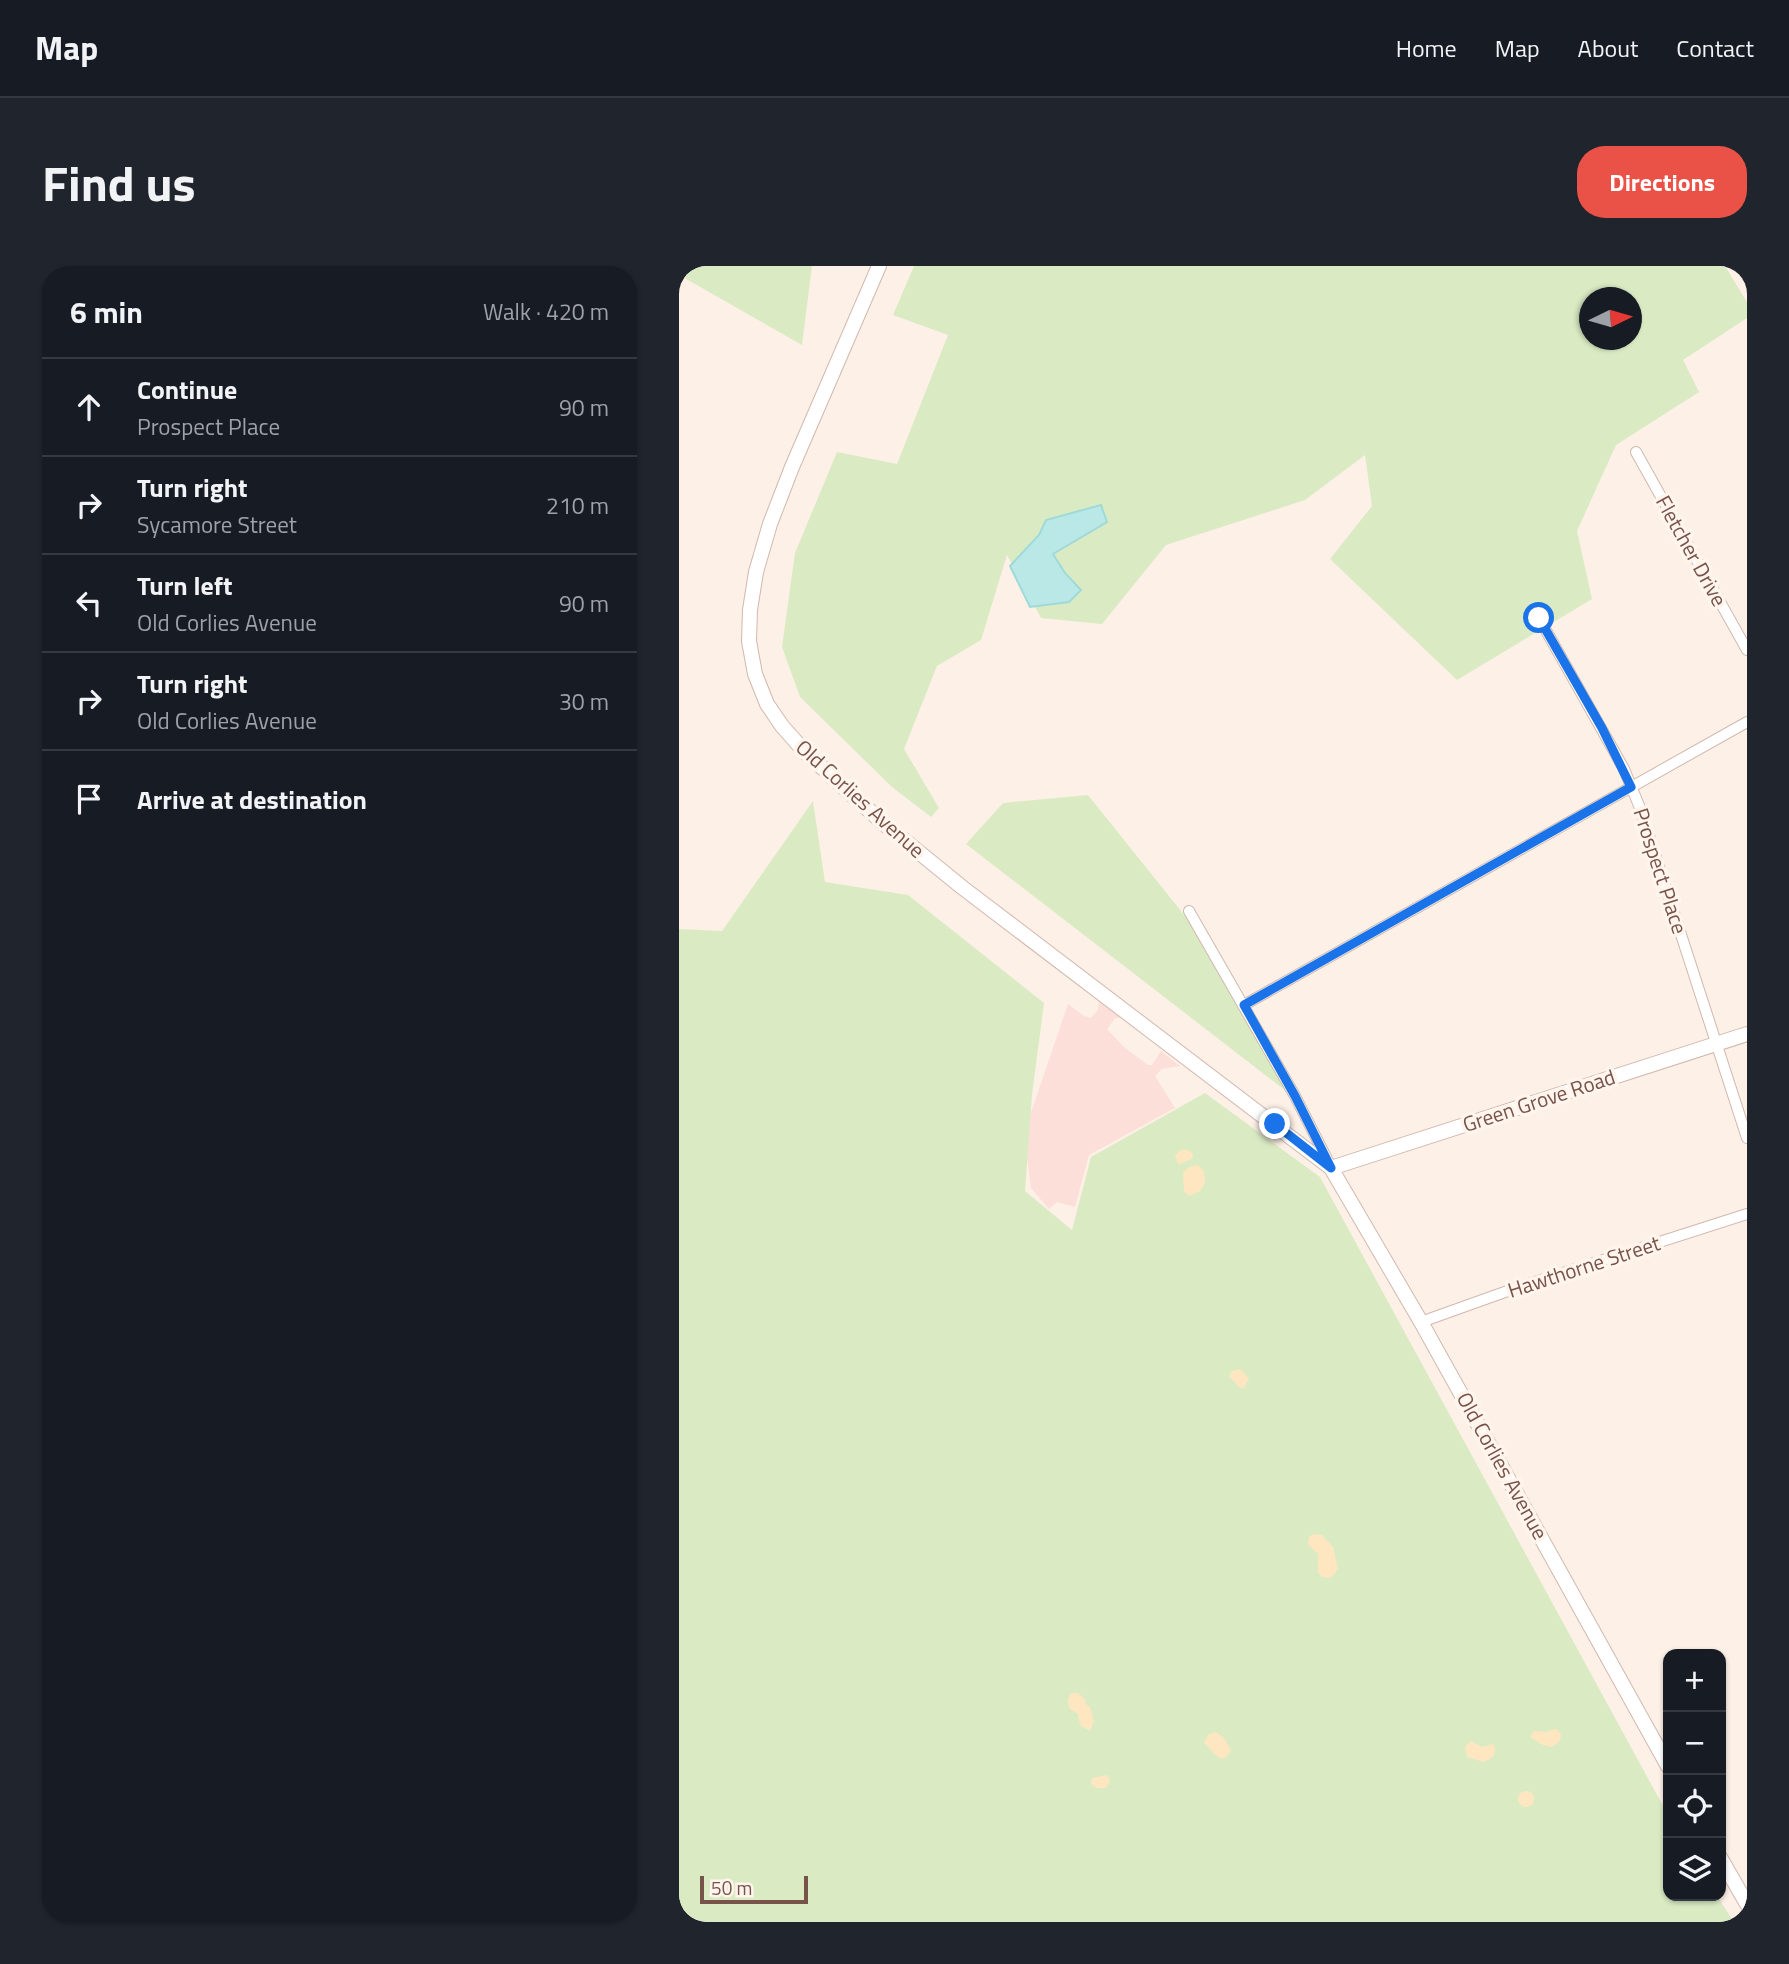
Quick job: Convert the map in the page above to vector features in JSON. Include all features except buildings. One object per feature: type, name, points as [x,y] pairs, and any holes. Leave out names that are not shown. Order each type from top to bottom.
[{"type":"street","name":"Old Corlies Avenue","points":[[879,266],[792,467],[770,524],[756,572],[750,610],[749,641],[755,674],[767,704],[805,752],[883,823],[1331,1168]]},
{"type":"street","points":[[1744,266],[1747,275]]},
{"type":"street","name":"Fletcher Drive","points":[[1636,452],[1747,649]]},
{"type":"street","name":"Prospect Place","points":[[1539,618],[1602,728],[1640,808],[1747,1138]]},
{"type":"street","points":[[1244,1005],[1747,722]]},
{"type":"street","name":"Old Corlies Avenue","points":[[1189,911],[1663,1757]]},
{"type":"street","name":"Green Grove Road","points":[[1331,1168],[1747,1034]]},
{"type":"street","name":"Hawthorne Street","points":[[1421,1322],[1516,1288],[1747,1214]]},
{"type":"street","points":[[1726,1867],[1747,1904]]},
{"type":"shaded area","points":[[1099,1000],[1123,1018],[1115,1018],[1107,1029],[1124,1047],[1148,1065],[1152,1065],[1161,1051],[1180,1066],[1162,1069],[1155,1076],[1175,1108],[1089,1155],[1075,1207],[1057,1202],[1049,1209],[1031,1188],[1024,1133],[1068,1004],[1091,1018],[1098,1010]]},
{"type":"green space","points":[[679,266],[812,266],[802,345],[679,275]]},
{"type":"green space","points":[[914,266],[1725,266],[1747,302],[1747,318],[1683,360],[1699,392],[1616,445],[1577,531],[1592,599],[1457,680],[1330,559],[1372,506],[1365,455],[1305,500],[1166,545],[1102,624],[1041,618],[1007,555],[981,640],[937,666],[904,749],[939,808],[931,817],[892,787],[800,697],[782,647],[795,553],[837,452],[897,464],[948,335],[893,315]]},
{"type":"green space","points":[[1088,795],[1197,931],[1286,1091],[966,844],[1003,803]]},
{"type":"green space","points":[[813,801],[825,882],[908,895],[1044,1003],[1032,1095],[1025,1191],[1072,1230],[1091,1157],[1205,1093],[1320,1177],[1663,1806],[1663,1901],[1720,1901],[1734,1922],[679,1922],[679,929],[722,931]]},
{"type":"sand","points":[[1186,1149],[1192,1153],[1193,1158],[1179,1165],[1175,1156]]},
{"type":"sand","points":[[1198,1165],[1204,1172],[1205,1183],[1200,1191],[1189,1196],[1184,1191],[1183,1173],[1189,1167]]},
{"type":"sand","points":[[1240,1369],[1249,1378],[1244,1388],[1240,1388],[1229,1376],[1232,1371]]},
{"type":"sand","points":[[1313,1534],[1322,1535],[1333,1547],[1338,1569],[1331,1578],[1322,1577],[1318,1572],[1318,1554],[1308,1545],[1309,1537]]},
{"type":"sand","points":[[1071,1693],[1078,1693],[1090,1707],[1094,1721],[1090,1731],[1080,1725],[1078,1714],[1069,1708]]},
{"type":"sand","points":[[1554,1729],[1561,1735],[1560,1741],[1552,1747],[1530,1737],[1534,1731],[1547,1732]]},
{"type":"sand","points":[[1216,1732],[1224,1738],[1231,1750],[1224,1758],[1217,1756],[1204,1743],[1208,1735]]},
{"type":"sand","points":[[1471,1741],[1482,1747],[1493,1744],[1494,1756],[1484,1762],[1467,1757],[1465,1747]]},
{"type":"sand","points":[[1107,1775],[1110,1781],[1106,1788],[1097,1788],[1091,1784],[1092,1778]]},
{"type":"sand","points":[[1523,1791],[1529,1791],[1534,1799],[1532,1805],[1523,1807],[1518,1802],[1518,1796]]},
{"type":"water","points":[[1101,505],[1107,522],[1053,554],[1065,573],[1081,590],[1069,602],[1030,607],[1010,566],[1039,535],[1046,520]]},
{"type":"route","points":[[1275,1124],[1331,1168],[1295,1096],[1244,1005],[1631,787],[1602,728],[1539,618]]}]
